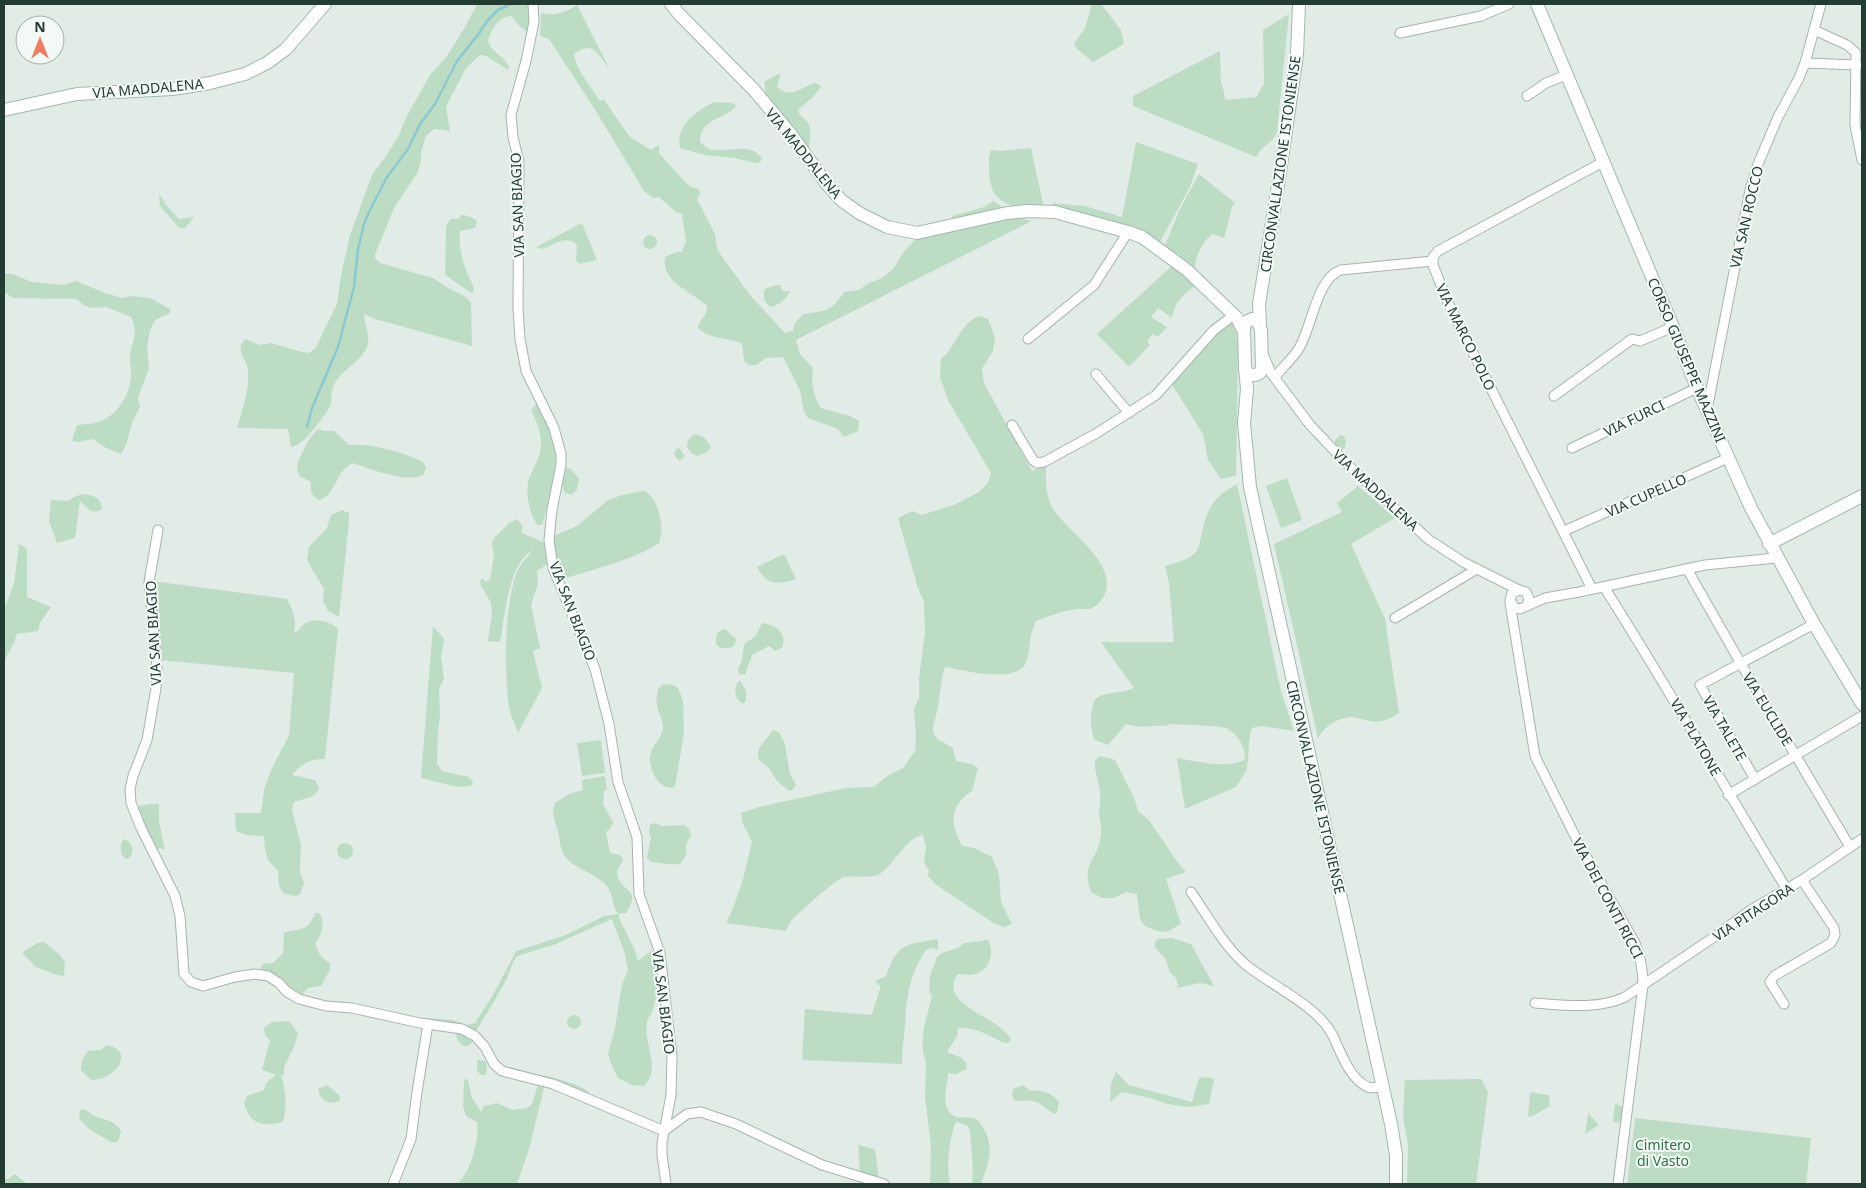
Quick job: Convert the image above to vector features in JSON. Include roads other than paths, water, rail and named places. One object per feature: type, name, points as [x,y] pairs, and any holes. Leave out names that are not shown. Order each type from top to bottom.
[{"type":"main road","name":"VIA MADDALENA","points":[[4,110],[77,94],[182,88],[245,74],[267,63],[286,49],[326,4]]},
{"type":"main road","name":"VIA MADDALENA","points":[[671,4],[754,90],[790,133],[826,183],[841,200],[859,213],[887,227],[917,234],[1028,211],[1055,212],[1128,232],[1142,237],[1163,251],[1246,321]]},
{"type":"main road","name":"CIRCONVALLAZIONE ISTONIENSE","points":[[1246,321],[1259,304],[1280,179],[1297,56],[1299,4]]},
{"type":"main road","name":"CORSO GIUSEPPE MAZZINI","points":[[1537,4],[1728,458],[1776,558],[1862,704]]},
{"type":"main road","points":[[1246,321],[1261,346],[1261,373]]},
{"type":"main road","points":[[1246,321],[1261,373]]},
{"type":"main road","name":"CIRCONVALLAZIONE ISTONIENSE","points":[[1261,373],[1247,388],[1244,423],[1250,487],[1382,1086],[1396,1155],[1396,1184]]},
{"type":"main road","points":[[1769,544],[1862,497]]},
{"type":"street","name":"VIA SAN BIAGIO","points":[[534,4],[534,22],[526,61],[511,115],[512,131],[519,162],[518,310],[520,339],[526,371],[554,428],[562,454],[552,510],[549,540],[553,568],[595,669],[609,724],[618,782],[636,837],[639,894],[660,953],[672,1056],[671,1095],[664,1131],[662,1155],[666,1184]]},
{"type":"street","points":[[1400,34],[1481,16],[1509,4]]},
{"type":"street","name":"VIA SAN ROCCO","points":[[1707,410],[1750,190],[1758,164],[1778,117],[1805,63],[1821,4]]},
{"type":"street","points":[[1814,30],[1853,48],[1856,53],[1859,96],[1855,125],[1862,160]]},
{"type":"street","points":[[1805,63],[1857,65]]},
{"type":"street","points":[[1527,96],[1546,83],[1566,74]]},
{"type":"street","points":[[1261,373],[1298,350],[1324,286],[1332,274],[1341,270],[1433,261],[1433,257],[1438,251],[1603,162]]},
{"type":"street","points":[[1028,339],[1094,285],[1128,232]]},
{"type":"street","name":"VIA MARCO POLO","points":[[1433,261],[1435,274],[1448,303],[1592,589]]},
{"type":"street","points":[[1012,425],[1033,460],[1037,463],[1044,462],[1097,433],[1156,395],[1214,330],[1246,321]]},
{"type":"street","points":[[1554,396],[1632,339],[1640,341],[1674,327]]},
{"type":"street","name":"VIA MADDALENA","points":[[1261,373],[1348,465],[1428,539],[1476,569],[1523,591],[1545,598]]},
{"type":"street","points":[[1096,374],[1129,413]]},
{"type":"street","name":"VIA FURCI","points":[[1572,448],[1697,388]]},
{"type":"street","name":"VIA CUPELLO","points":[[1564,531],[1728,458]]},
{"type":"street","name":"VIA SAN BIAGIO","points":[[158,530],[149,582],[157,668],[156,688],[148,740],[133,776],[130,789],[131,803],[141,828],[175,896],[180,916],[184,974],[191,982],[204,986],[255,974],[268,976],[279,983],[287,992],[299,999],[326,1006],[352,1008],[462,1029],[474,1036],[485,1047],[494,1064],[502,1071],[553,1084],[664,1131]]},
{"type":"street","points":[[1503,581],[1510,600],[1517,608],[1545,598],[1721,562],[1776,558]]},
{"type":"street","points":[[1395,618],[1476,569]]},
{"type":"street","name":"VIA EUCLIDE","points":[[1687,569],[1850,847]]},
{"type":"street","name":"VIA PLATONE","points":[[1604,587],[1786,888]]},
{"type":"street","points":[[1510,600],[1514,591],[1523,591],[1529,598],[1514,622]]},
{"type":"street","name":"VIA DEI CONTI RICCI","points":[[1510,600],[1534,756],[1579,844],[1635,943],[1641,958],[1643,985],[1618,1184]]},
{"type":"street","name":"VIA TALETE","points":[[1755,779],[1700,685],[1814,624]]},
{"type":"street","points":[[1728,794],[1862,716]]},
{"type":"street","name":"VIA PITAGORA","points":[[1535,1003],[1575,1006],[1619,1000],[1751,910],[1802,880],[1862,839]]},
{"type":"street","points":[[1784,1004],[1770,982],[1774,976],[1831,943],[1835,935],[1834,928],[1802,880]]},
{"type":"street","points":[[1191,892],[1225,940],[1246,965],[1321,1019],[1330,1032],[1345,1063],[1361,1082],[1368,1087],[1382,1086]]},
{"type":"street","points":[[393,1184],[411,1139],[428,1024]]},
{"type":"street","points":[[664,1131],[687,1114],[700,1112],[736,1124],[822,1165],[884,1184]]},
{"type":"waterway","points":[[307,427],[312,408],[338,347],[354,287],[358,249],[364,224],[370,210],[387,177],[408,149],[420,124],[435,104],[457,61],[487,21],[498,10],[511,4]]},
{"type":"park label","name":"Cimitero di Vasto","points":[[1663,1152]]}]
